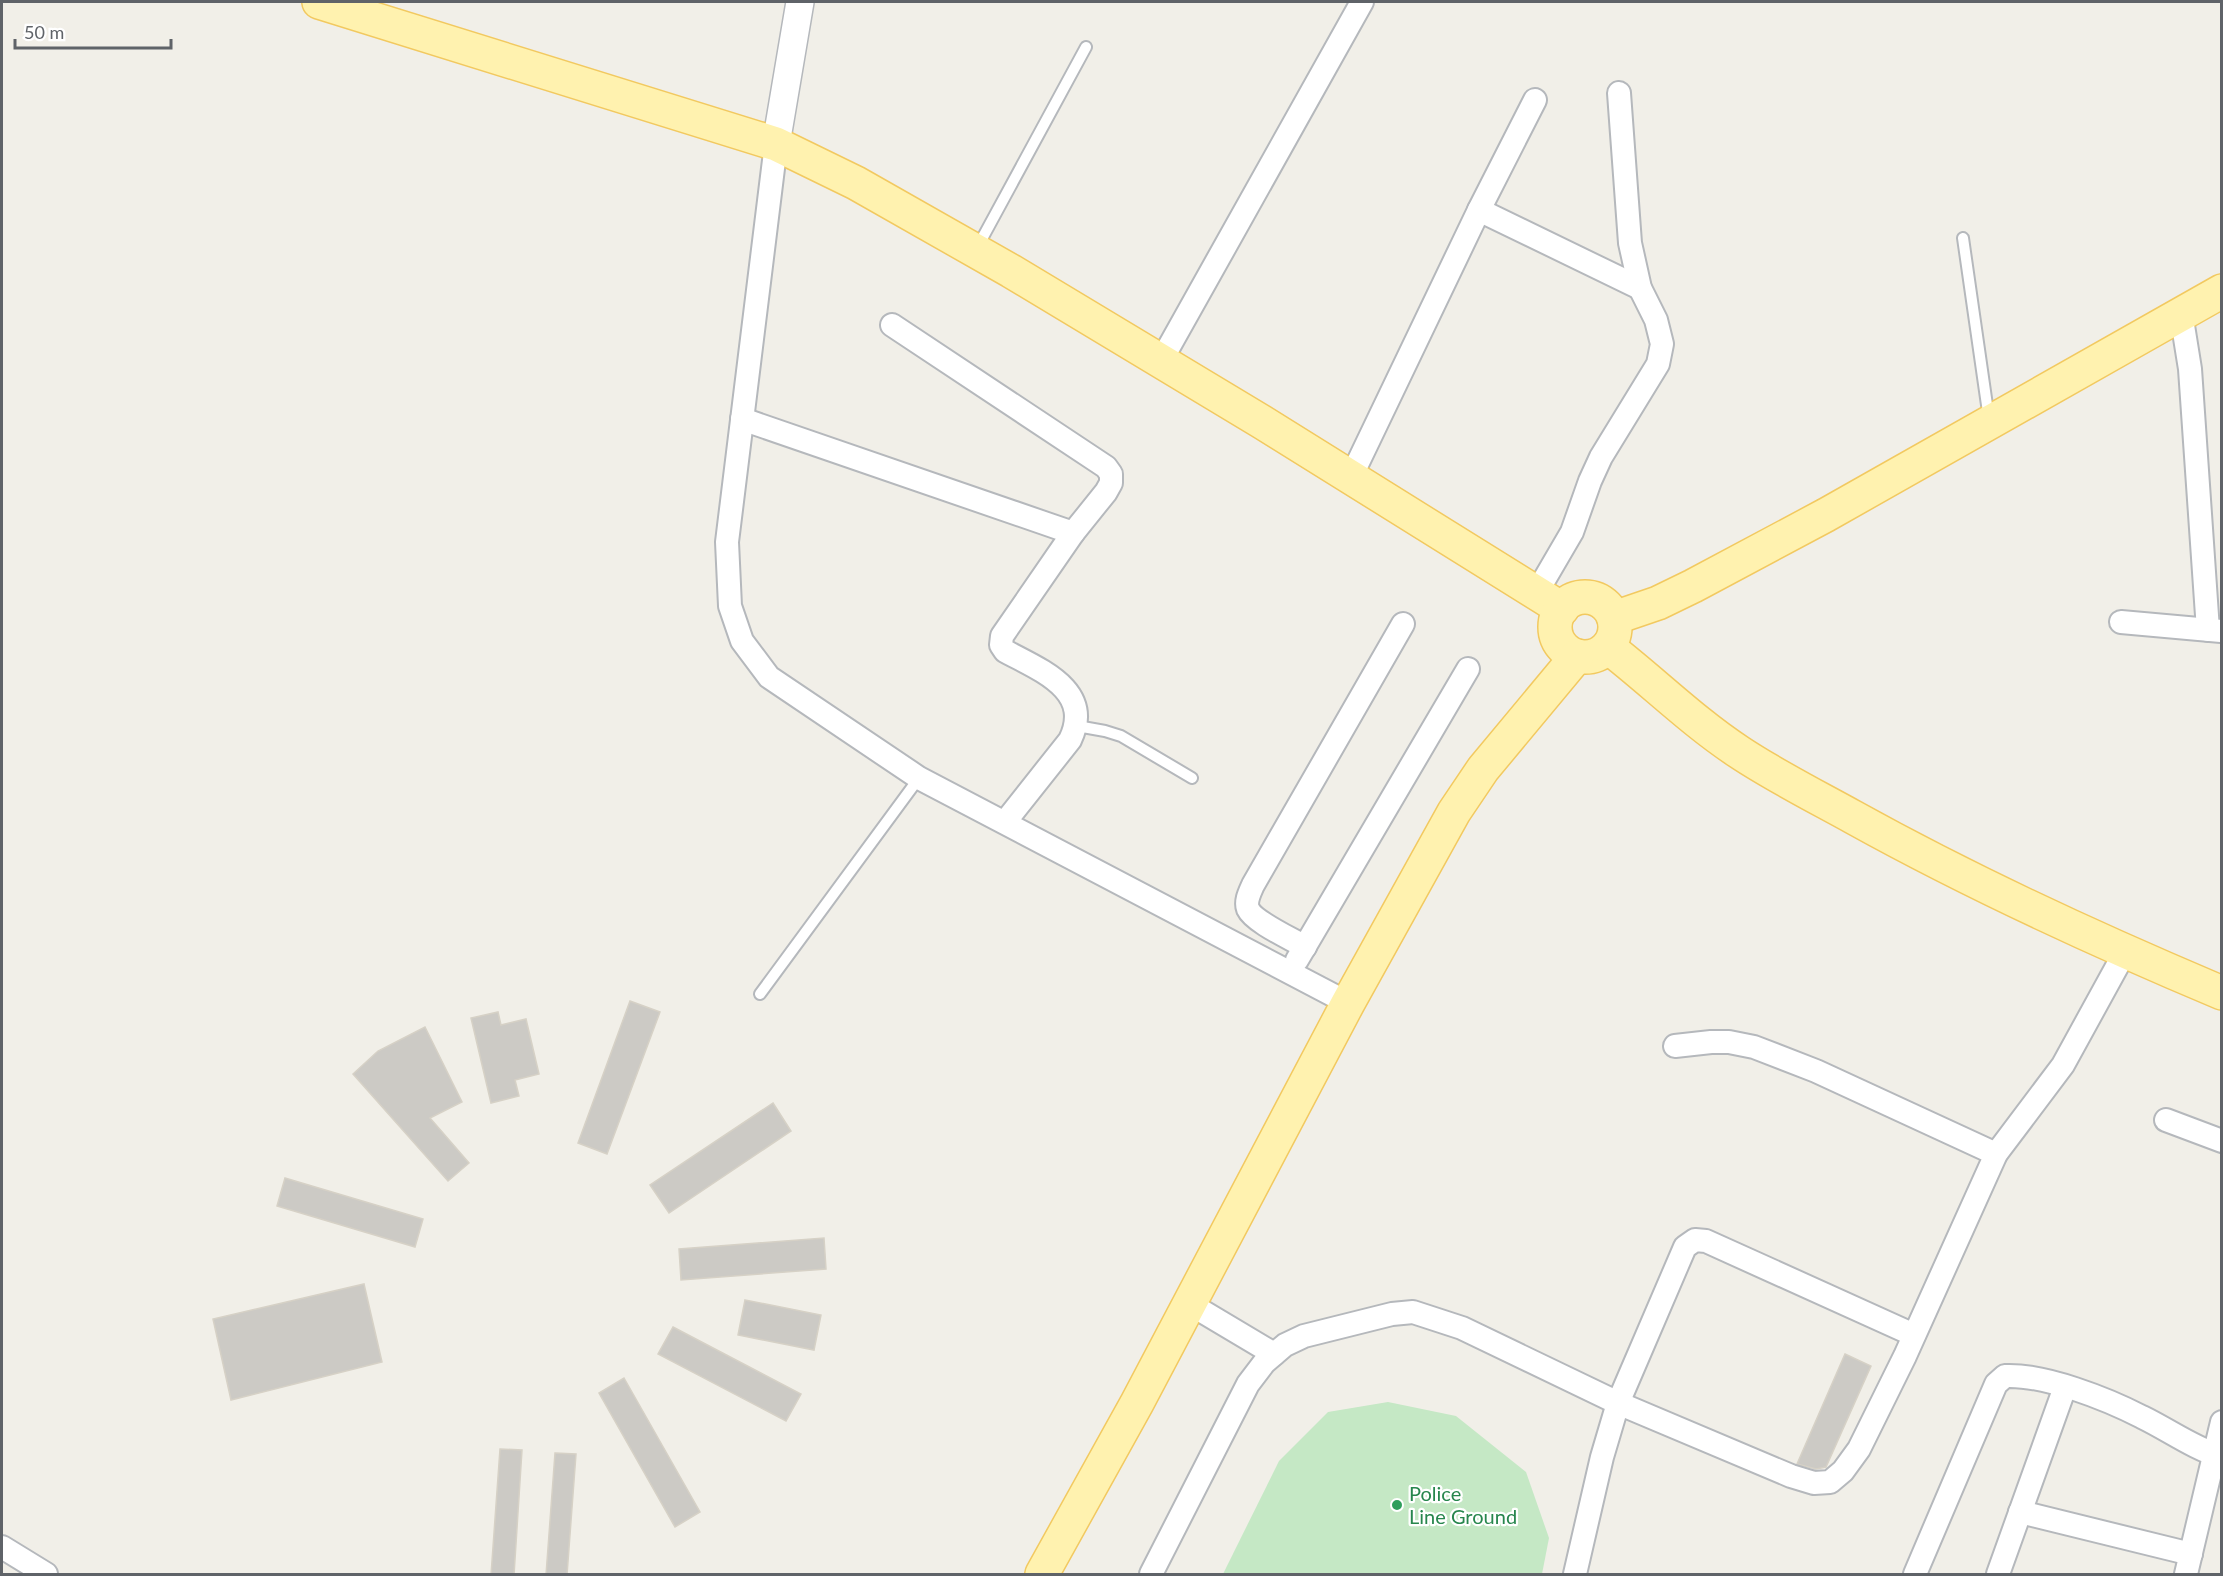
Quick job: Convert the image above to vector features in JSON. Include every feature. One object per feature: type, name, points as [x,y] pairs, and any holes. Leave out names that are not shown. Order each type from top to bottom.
[{"type":"main road","points":[[319,2],[776,144],[856,183],[1161,361],[1549,600],[1577,598],[1595,599],[1603,603],[1600,640]]},
{"type":"main road","points":[[1042,1575],[1190,1304],[1348,1003],[1454,812],[1484,769],[1600,640],[1658,603],[1826,515],[2222,291]]},
{"type":"main road","points":[[1549,600],[1557,636],[1562,645],[1600,640],[1687,714],[1739,752],[1797,786],[1914,851],[2126,952],[2222,993]]},
{"type":"street","points":[[800,2],[776,144],[727,542],[730,606],[742,641],[769,677],[919,778],[1348,1003]]},
{"type":"street","points":[[1161,361],[1362,2]]},
{"type":"street","points":[[1549,600],[1590,481],[1601,457],[1658,364],[1662,344],[1656,320],[1640,288],[1630,243],[1619,93]]},
{"type":"street","points":[[1351,477],[1479,210],[1535,100]]},
{"type":"street","points":[[1479,210],[1640,288]]},
{"type":"street","points":[[2121,622],[2215,630],[2190,369],[2181,313]]},
{"type":"street","points":[[892,325],[1106,468],[1111,474],[1111,483],[1073,532],[1002,636],[1000,645],[1005,651],[1064,687],[1077,711],[1077,726],[1070,740],[1005,822]]},
{"type":"street","points":[[742,418],[1073,532]]},
{"type":"street","points":[[1305,947],[1256,917],[1248,908],[1247,899],[1403,624]]},
{"type":"street","points":[[1290,972],[1468,669]]},
{"type":"street","points":[[1150,1575],[1248,1384],[1264,1363],[1285,1345],[1304,1336],[1392,1314],[1413,1312],[1462,1328],[1618,1403],[1791,1476],[1814,1483],[1830,1482],[1843,1471],[1859,1449],[1914,1335],[1996,1154],[2063,1065],[2126,952]]},
{"type":"street","points":[[1675,1046],[1729,1042],[1754,1047],[1790,1059],[1996,1154]]},
{"type":"street","points":[[2166,1120],[2222,1141]]},
{"type":"street","points":[[1575,1575],[1602,1457],[1618,1403],[1685,1247],[1695,1240],[1706,1241],[1914,1335]]},
{"type":"street","points":[[1190,1304],[1274,1354]]},
{"type":"street","points":[[1915,1575],[1996,1384],[2005,1376],[2016,1375],[2065,1387],[2104,1400],[2217,1455]]},
{"type":"street","points":[[1998,1575],[2065,1387]]},
{"type":"street","points":[[2020,1512],[2188,1564],[2217,1455],[2222,1422]]},
{"type":"street","points":[[2,1547],[46,1575]]},
{"type":"lane","points":[[975,251],[1086,47]]},
{"type":"lane","points":[[1963,238],[1990,423]]},
{"type":"lane","points":[[1077,726],[1121,736],[1192,777]]},
{"type":"lane","points":[[760,994],[919,778]]},
{"type":"green space","name":"Police Line Ground","points":[[1388,1402],[1456,1416],[1526,1472],[1549,1538],[1542,1574],[1223,1574],[1279,1461],[1328,1412]]},
{"type":"building","points":[[630,1001],[660,1012],[607,1154],[578,1143]]},
{"type":"building","points":[[498,1012],[501,1025],[526,1019],[539,1074],[515,1080],[519,1096],[491,1103],[471,1018]]},
{"type":"building","points":[[425,1027],[462,1102],[430,1118],[469,1163],[448,1181],[353,1074],[378,1051]]},
{"type":"building","points":[[773,1103],[791,1131],[669,1213],[650,1185]]},
{"type":"building","points":[[285,1178],[423,1219],[415,1247],[277,1206]]},
{"type":"building","points":[[824,1238],[826,1269],[681,1280],[679,1249]]},
{"type":"building","points":[[364,1284],[382,1362],[231,1400],[213,1319]]},
{"type":"building","points":[[745,1300],[821,1315],[814,1350],[738,1335]]},
{"type":"building","points":[[673,1327],[801,1394],[786,1421],[658,1354]]},
{"type":"building","points":[[1845,1354],[1871,1366],[1826,1467],[1816,1469],[1797,1464]]},
{"type":"building","points":[[624,1378],[700,1512],[675,1527],[599,1393]]},
{"type":"building","points":[[500,1449],[522,1450],[514,1575],[491,1575]]},
{"type":"building","points":[[555,1453],[576,1454],[567,1575],[546,1575]]},
{"type":"place","name":"Police Line Ground","points":[[1397,1505]]}]
